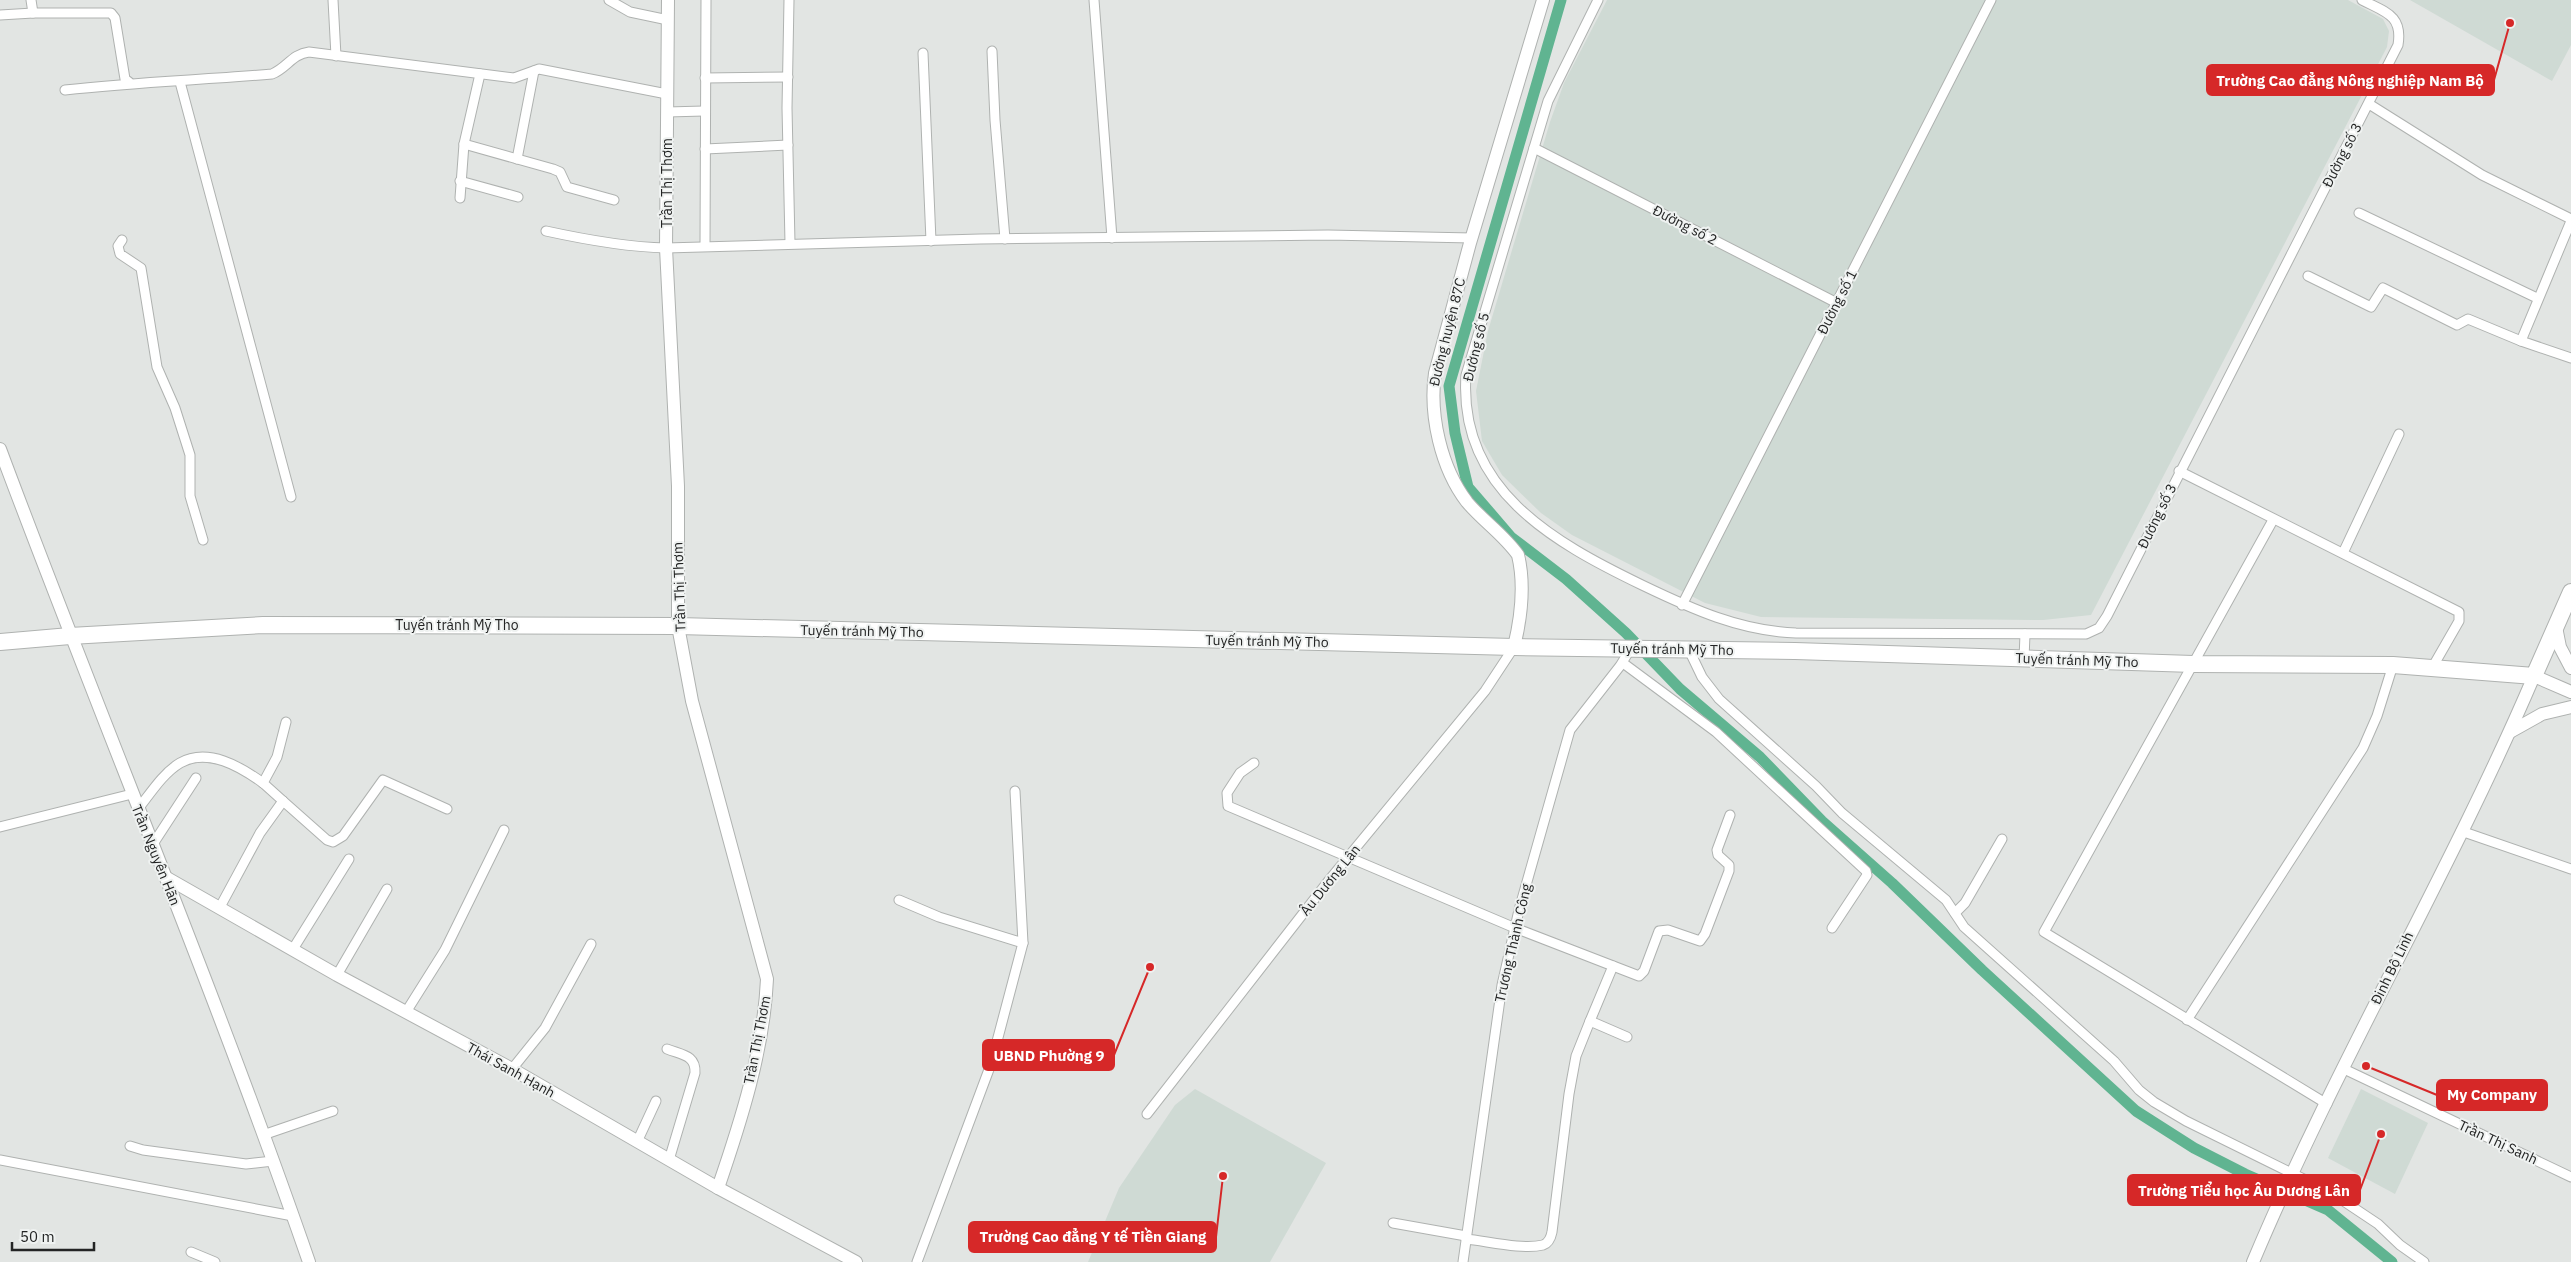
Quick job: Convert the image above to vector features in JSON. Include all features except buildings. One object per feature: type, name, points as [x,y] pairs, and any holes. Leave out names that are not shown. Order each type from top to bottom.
[{"type":"highway","points":[[2534,676],[2571,592]]},
{"type":"highway","name":"Tuyến tránh Mỹ Tho","points":[[0,642],[263,625],[678,626],[1514,647],[1795,651],[2193,664],[2393,665],[2534,676]]},
{"type":"street","points":[[32,0],[33,12]]},
{"type":"street","points":[[333,0],[336,56]]},
{"type":"street","points":[[609,0],[630,12],[668,20]]},
{"type":"street","name":"Trần Thị Thơm","points":[[668,0],[667,94],[670,112],[670,247],[678,486],[678,626],[692,701],[767,978],[766,1007],[740,1124],[718,1188]]},
{"type":"street","points":[[705,246],[704,150],[701,111],[705,78],[706,0]]},
{"type":"street","points":[[789,0],[788,145],[790,243]]},
{"type":"street","points":[[1094,0],[1112,238]]},
{"type":"street","name":"Đường huyện 87C","points":[[1514,647],[1520,620],[1521,566],[1518,555],[1511,545],[1468,502],[1461,492],[1443,451],[1432,391],[1435,373],[1472,238],[1543,0]]},
{"type":"street","name":"Đường số 5","points":[[1598,0],[1554,86],[1534,148],[1466,376],[1467,410],[1472,434],[1490,472],[1503,491],[1541,529],[1596,563],[1682,605]]},
{"type":"street","name":"Đường số 1","points":[[1682,605],[1991,0]]},
{"type":"street","name":"Đường số 3","points":[[1682,605],[1730,622],[1769,632],[2086,634],[2099,628],[2107,616],[2179,471],[2398,45],[2399,25],[2393,17],[2362,0]]},
{"type":"street","points":[[0,15],[33,12],[111,13],[115,18],[125,79],[129,82]]},
{"type":"street","points":[[992,51],[995,120],[1005,239]]},
{"type":"street","points":[[65,90],[129,82],[180,82],[272,74],[283,70],[294,56],[301,53],[514,78],[524,76],[539,69],[667,94]]},
{"type":"street","points":[[923,53],[931,241]]},
{"type":"street","points":[[517,160],[534,71]]},
{"type":"street","points":[[460,198],[464,144],[480,74]]},
{"type":"street","points":[[705,78],[788,77]]},
{"type":"street","points":[[180,82],[291,497]]},
{"type":"street","points":[[2369,104],[2476,172],[2571,220],[2521,340]]},
{"type":"street","points":[[670,112],[701,111]]},
{"type":"street","points":[[464,144],[560,172],[567,187],[614,200]]},
{"type":"street","points":[[704,150],[788,145]]},
{"type":"street","name":"Đường số 2","points":[[1534,148],[1837,302]]},
{"type":"street","points":[[460,181],[518,197]]},
{"type":"street","points":[[2359,213],[2537,298]]},
{"type":"street","points":[[546,231],[598,243],[629,247],[1005,239],[1328,235],[1472,238]]},
{"type":"street","points":[[122,240],[118,246],[120,254],[141,268],[157,367],[176,408],[190,455],[190,496],[203,540]]},
{"type":"street","points":[[2308,276],[2371,307],[2383,288],[2456,325],[2468,319],[2571,358]]},
{"type":"street","points":[[2343,553],[2399,434]]},
{"type":"street","name":"Trần Nguyên Hãn","points":[[0,448],[70,636],[167,878],[309,1262]]},
{"type":"street","points":[[2179,471],[2458,612],[2459,621],[2432,668]]},
{"type":"street","points":[[2273,520],[2044,932],[2327,1104]]},
{"type":"street","points":[[2556,628],[2560,647],[2571,668]]},
{"type":"street","points":[[1795,651],[1796,633]]},
{"type":"street","points":[[2024,659],[2025,634]]},
{"type":"street","name":"Âu Dương Lân","points":[[1147,1114],[1347,858],[1485,691],[1514,647]]},
{"type":"street","name":"Trương Thành Công","points":[[1463,1262],[1502,985],[1515,928],[1570,730],[1634,648]]},
{"type":"street","points":[[1685,650],[1719,699],[1816,786],[1838,810],[1946,900],[1964,927],[2114,1061],[2139,1090],[2154,1102],[2186,1121],[2358,1208],[2424,1262]]},
{"type":"street","points":[[1623,663],[1716,732],[1866,871],[1867,875],[1832,928]]},
{"type":"street","points":[[2188,1020],[2363,748],[2377,716],[2393,665]]},
{"type":"street","points":[[2534,676],[2571,692]]},
{"type":"street","name":"Đinh Bộ Lĩnh","points":[[2253,1262],[2381,990],[2510,732],[2534,676]]},
{"type":"street","points":[[2510,732],[2542,714],[2571,707]]},
{"type":"street","points":[[263,783],[277,757],[286,722]]},
{"type":"street","points":[[138,809],[171,771],[180,763],[192,758],[210,758],[228,762],[246,771],[263,783],[327,840],[333,842],[343,836],[384,780],[447,809]]},
{"type":"street","points":[[1254,763],[1240,773],[1226,792],[1228,806],[1515,928],[1640,976],[1644,971],[1659,931],[1662,929],[1700,942],[1710,923],[1729,871],[1729,864],[1718,855],[1717,850],[1730,815]]},
{"type":"street","points":[[153,844],[196,778]]},
{"type":"street","points":[[917,1262],[991,1064],[1024,943],[1015,790]]},
{"type":"street","points":[[0,827],[132,794]]},
{"type":"street","points":[[220,907],[260,833],[283,801]]},
{"type":"street","points":[[406,1012],[444,950],[504,830]]},
{"type":"street","points":[[2461,831],[2571,869]]},
{"type":"street","points":[[1955,913],[1965,903],[2002,839]]},
{"type":"street","points":[[293,949],[348,859]]},
{"type":"street","name":"Thái Sanh Hạnh","points":[[167,878],[337,974],[512,1069],[718,1188],[856,1262]]},
{"type":"street","points":[[337,974],[387,889]]},
{"type":"street","points":[[899,900],[939,917],[1024,943]]},
{"type":"street","points":[[512,1069],[545,1028],[591,944]]},
{"type":"street","points":[[1393,1223],[1514,1245],[1543,1244],[1551,1238],[1560,1157],[1576,1056],[1613,966]]},
{"type":"street","points":[[1590,1021],[1627,1037]]},
{"type":"street","points":[[667,1049],[696,1063],[695,1074],[669,1160]]},
{"type":"street","name":"Trần Thị Sanh","points":[[2344,1069],[2571,1177]]},
{"type":"street","points":[[637,1142],[656,1101]]},
{"type":"street","points":[[263,1135],[333,1111]]},
{"type":"street","points":[[130,1146],[143,1150],[246,1164],[273,1161]]},
{"type":"street","points":[[0,1160],[293,1216]]},
{"type":"street","points":[[191,1252],[215,1262]]},
{"type":"shaded area","points":[[1607,0],[2348,0],[2383,19],[2389,31],[2387,47],[2091,615],[2043,620],[1761,617],[1705,603],[1572,535],[1541,513],[1502,475],[1482,441],[1476,391],[1488,331],[1550,122],[1564,83]]},
{"type":"shaded area","points":[[2410,0],[2571,0],[2571,45],[2552,81]]},
{"type":"shaded area","points":[[1195,1089],[1326,1163],[1270,1262],[1088,1262],[1119,1188],[1175,1105]]},
{"type":"shaded area","points":[[2361,1089],[2428,1123],[2395,1194],[2328,1158]]},
{"type":"waterway","points":[[1561,0],[1449,386],[1455,433],[1468,487],[1511,537],[1566,579],[1626,633],[1680,689],[1760,757],[1822,821],[1892,883],[1982,970],[2136,1111],[2194,1148],[2245,1174],[2328,1210],[2392,1262]]},
{"type":"place","name":"Trường Cao đẳng Nông nghiệp Nam Bộ","points":[[2510,23]]},
{"type":"place","name":"UBND Phường 9","points":[[1150,967]]},
{"type":"place","name":"My Company","points":[[2366,1066]]},
{"type":"place","name":"Trường Tiểu học Âu Dương Lân","points":[[2381,1134]]},
{"type":"place","name":"Trường Cao đẳng Y tế Tiền Giang","points":[[1223,1176]]}]
